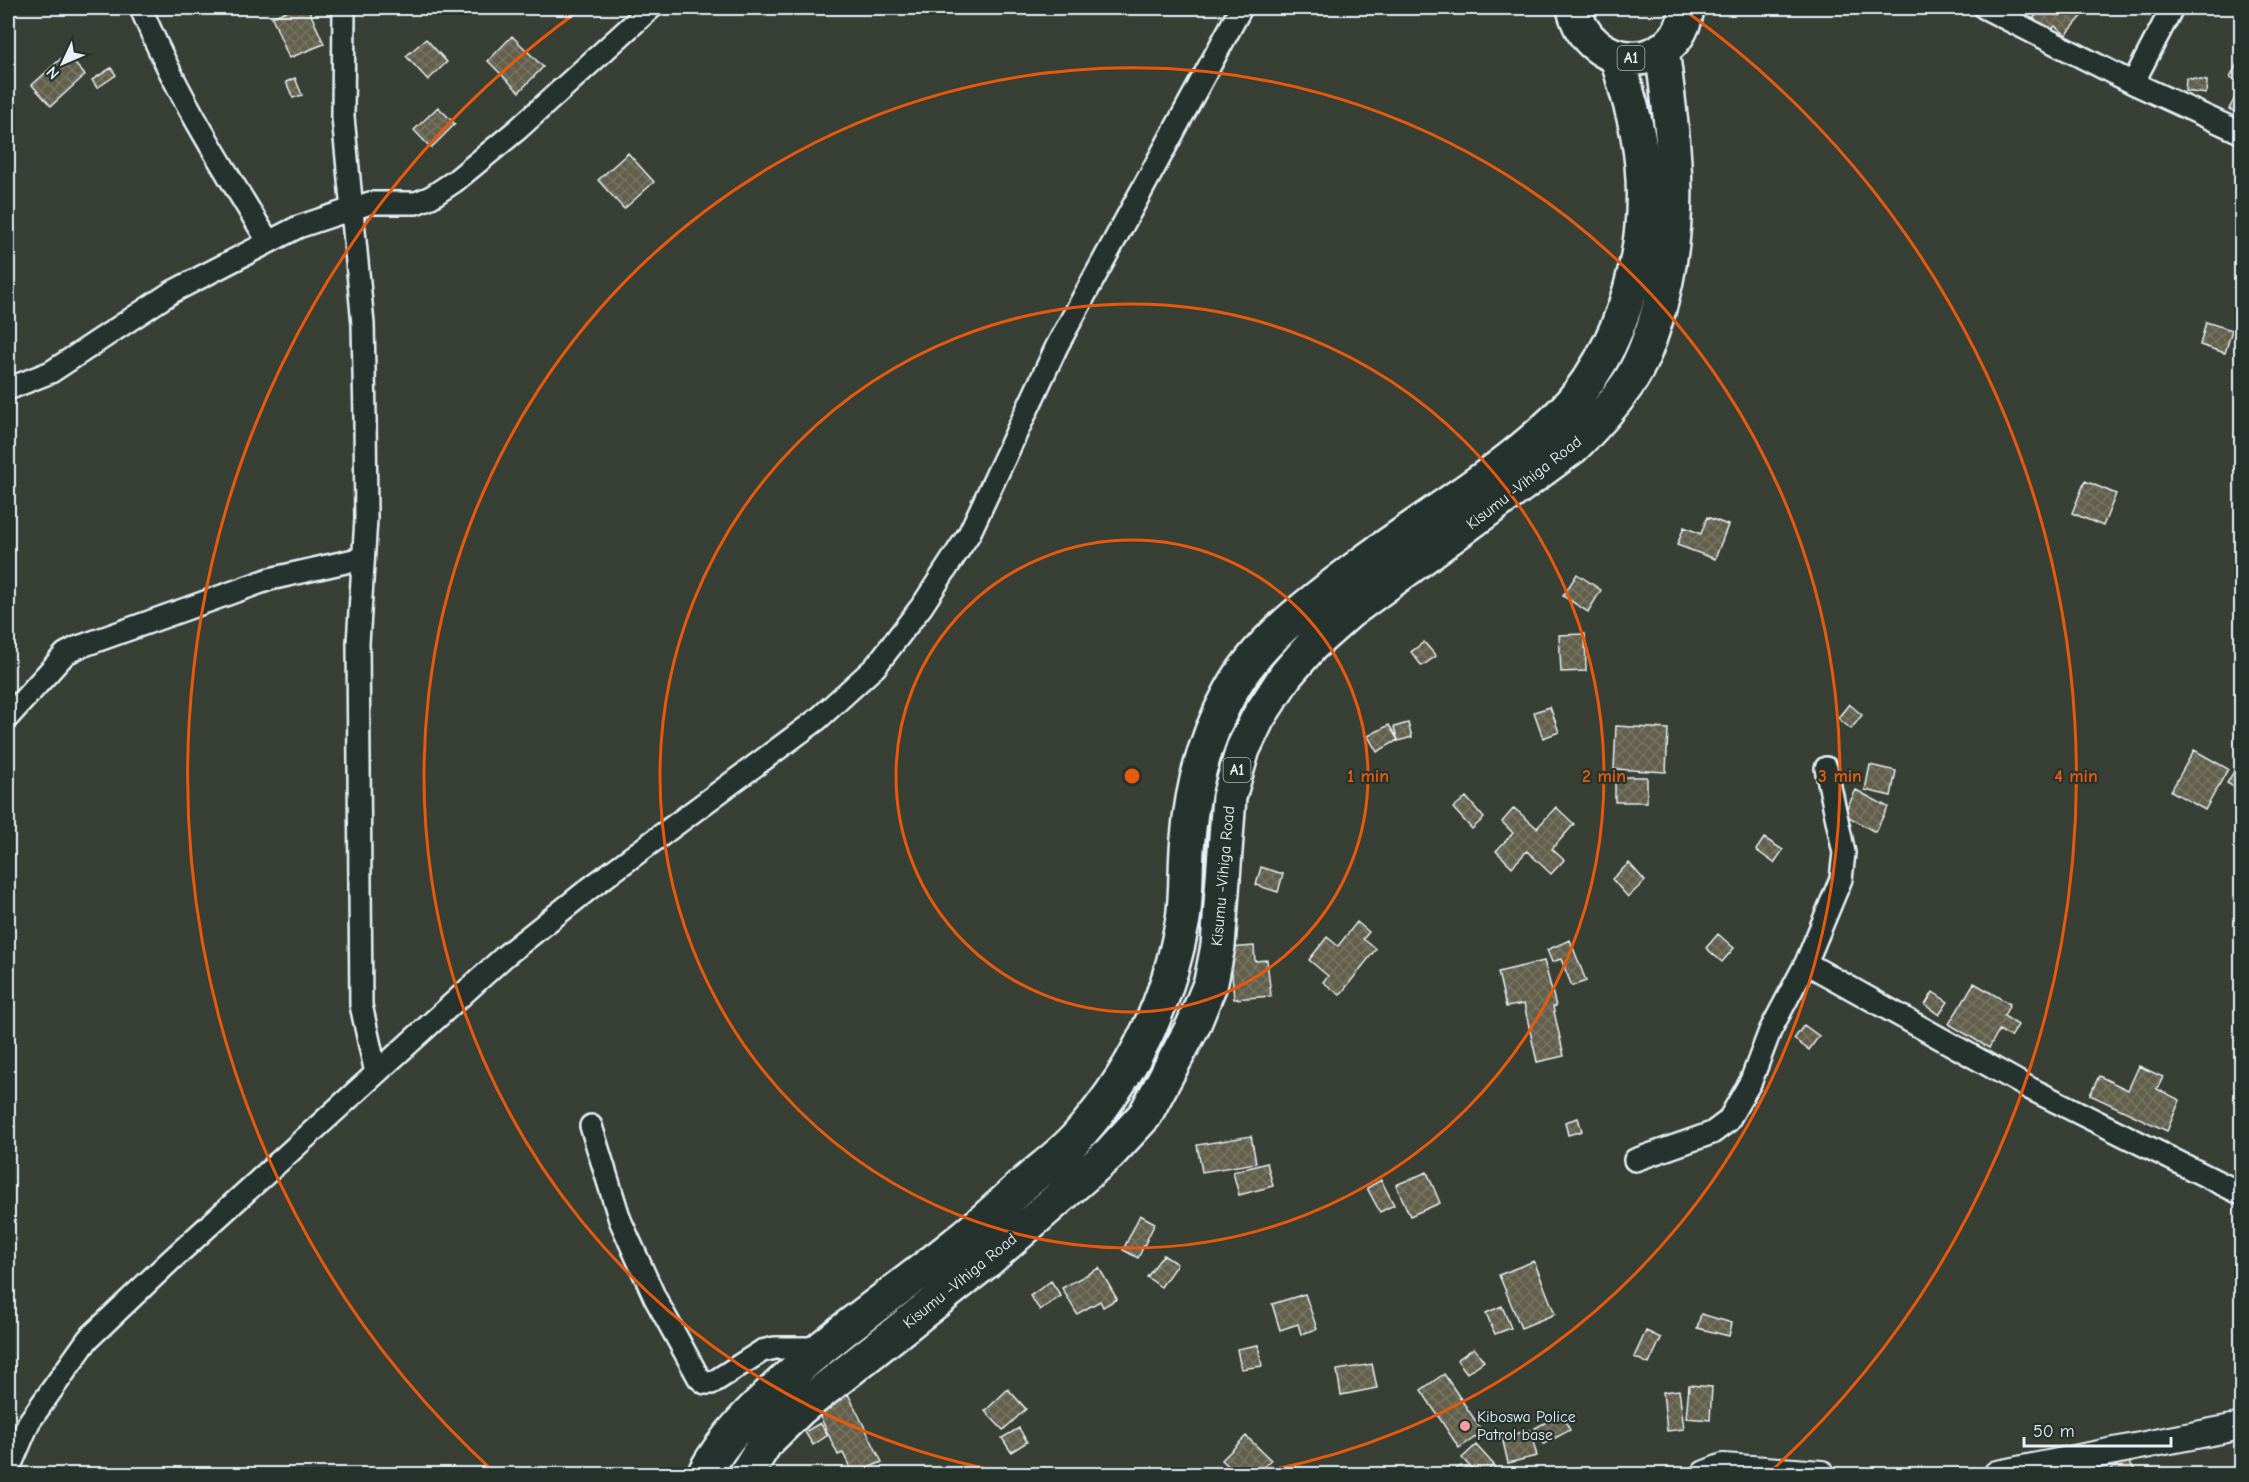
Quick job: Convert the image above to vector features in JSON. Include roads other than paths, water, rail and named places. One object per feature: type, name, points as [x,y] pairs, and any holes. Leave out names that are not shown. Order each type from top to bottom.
[{"type":"highway","name":"A1","points":[[1574,8],[1577,21],[1586,37],[1600,50],[1617,57],[1633,59],[1648,56],[1662,49],[1677,36],[1686,19],[1687,8]]},
{"type":"highway","name":"Kisumu -Vihiga Road","points":[[746,1474],[766,1442],[801,1408],[987,1261],[1109,1154],[1145,1115],[1194,1026],[1211,982],[1218,946],[1229,797],[1243,749],[1258,718],[1286,675],[1312,645],[1349,612],[1574,447],[1604,417],[1628,384],[1648,345],[1670,267],[1676,164],[1662,49]]},
{"type":"highway","name":"Kisumu -Vihiga Road","points":[[705,1474],[734,1430],[819,1348],[964,1237],[1075,1139],[1115,1091],[1153,1025],[1175,961],[1184,914],[1193,792],[1209,742],[1232,689],[1267,643],[1315,599],[1505,462],[1557,419],[1590,378],[1619,324],[1632,280],[1644,204],[1638,136],[1617,57]]},
{"type":"street","points":[[141,8],[156,44],[203,136],[268,241]]},
{"type":"street","points":[[344,8],[343,117],[363,324],[366,507],[358,643],[362,1005],[376,1073]]},
{"type":"street","points":[[8,389],[51,372],[172,292],[298,227],[370,203],[416,203],[431,197],[456,181],[572,81],[651,8]]},
{"type":"street","points":[[9,1458],[29,1422],[88,1339],[169,1262],[506,955],[590,888],[809,727],[875,667],[922,606],[969,534],[1012,438],[1058,346],[1241,8]]},
{"type":"street","points":[[1985,8],[2133,83],[2241,133]]},
{"type":"street","points":[[2133,83],[2172,8]]},
{"type":"street","points":[[8,717],[65,654],[76,648],[270,579],[363,558]]},
{"type":"street","points":[[1635,1160],[1712,1133],[1728,1121],[1751,1081],[1770,1032],[1806,963],[1841,879],[1844,853],[1826,768]]},
{"type":"street","points":[[1806,963],[2031,1089],[2241,1194]]},
{"type":"street","points":[[591,1126],[620,1220],[655,1298],[699,1378],[705,1383],[711,1383],[762,1351],[775,1348],[819,1348]]},
{"type":"street","points":[[1997,1474],[2241,1426]]},
{"type":"street","points":[[1705,1474],[1723,1467],[1822,1474]]},
{"type":"place","name":"Kiboswa Police Patrol base","points":[[1465,1426]]}]
